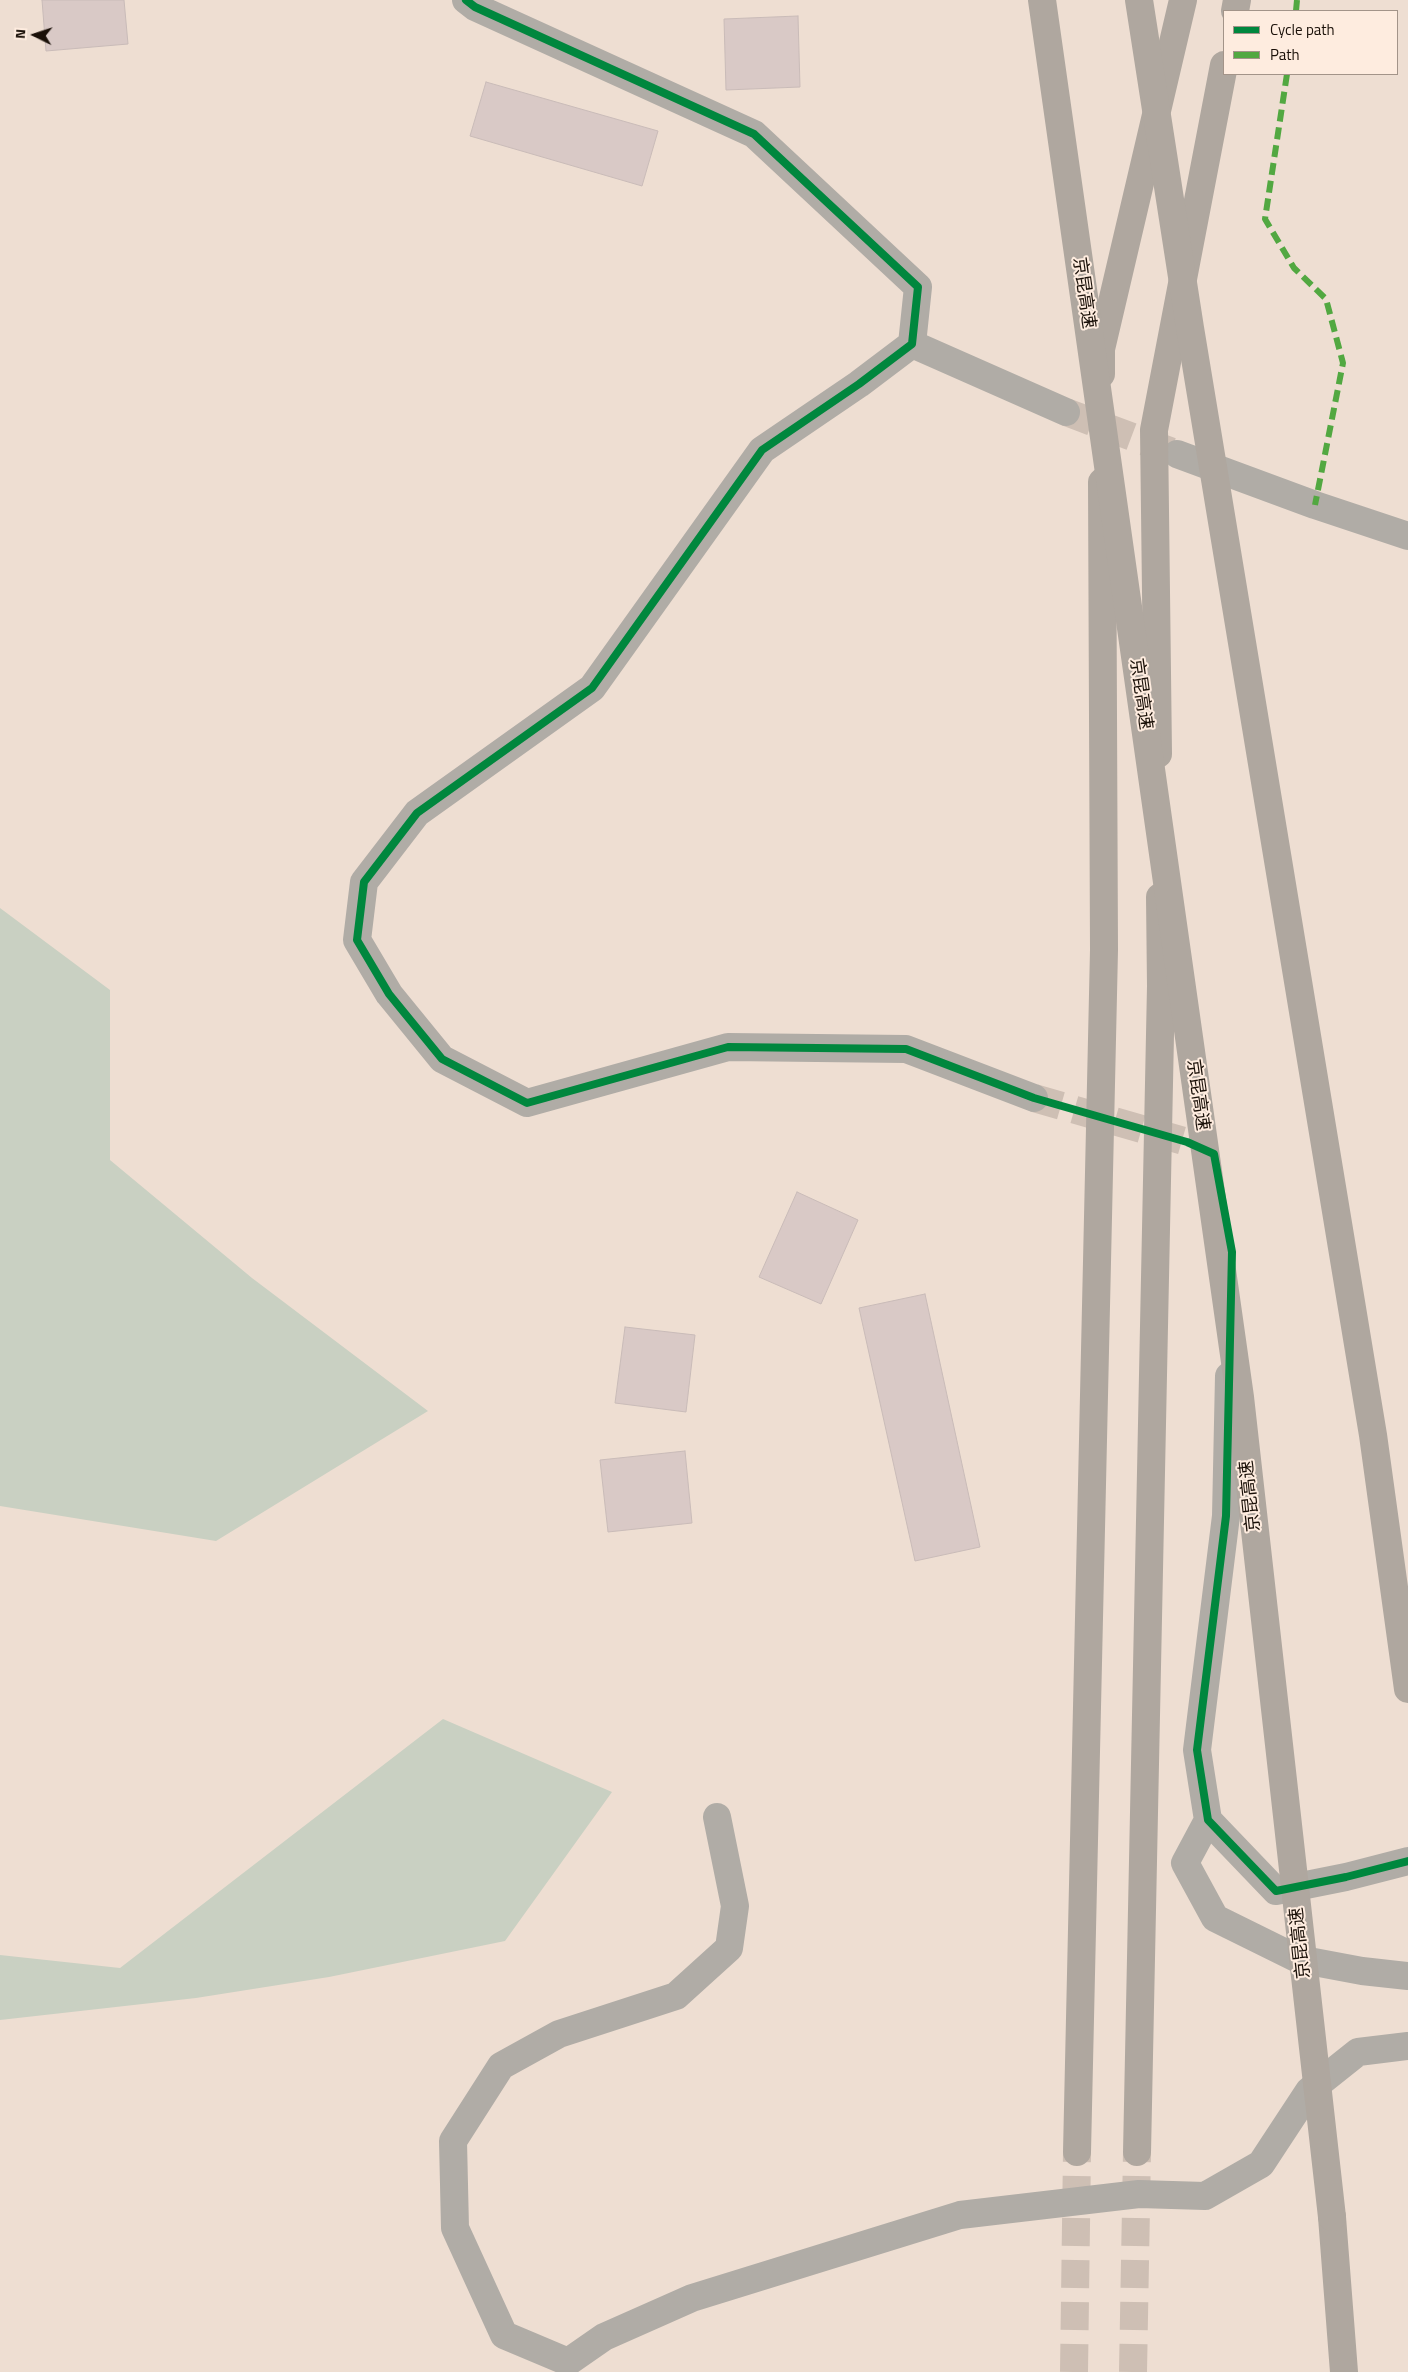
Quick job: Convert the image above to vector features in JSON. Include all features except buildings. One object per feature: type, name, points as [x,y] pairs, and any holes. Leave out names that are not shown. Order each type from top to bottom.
[{"type":"highway","name":"京昆高速","points":[[1042,0],[1240,1397],[1332,2217],[1344,2372]]},
{"type":"highway","points":[[1139,0],[1190,328],[1373,1435],[1408,1689]]},
{"type":"highway","points":[[1077,2152],[1104,950],[1101,348],[1184,0]]},
{"type":"highway","points":[[1137,2152],[1161,986],[1154,430],[1223,70]]},
{"type":"street","points":[[466,0],[475,7],[754,134],[918,287],[912,344],[859,384],[762,450],[592,688],[417,814],[364,882],[357,940],[388,994],[442,1059],[527,1103],[728,1047],[906,1050],[1034,1098]]},
{"type":"street","points":[[912,344],[1066,412]]},
{"type":"street","points":[[1177,454],[1315,505],[1408,536]]},
{"type":"street","points":[[1187,1142],[1214,1154],[1232,1252],[1226,1516],[1197,1750],[1208,1820],[1276,1891],[1346,1877],[1408,1861]]},
{"type":"street","points":[[717,1817],[735,1906],[729,1948],[676,1996],[559,2034],[501,2066],[453,2141],[456,2228],[504,2335],[568,2362],[604,2337],[692,2298],[960,2215],[1139,2194],[1205,2196],[1261,2164],[1309,2091],[1358,2052],[1408,2046]]},
{"type":"street","points":[[1208,1820],[1185,1863],[1215,1918],[1298,1959],[1362,1971],[1408,1976]]},
{"type":"shaded area","points":[[0,908],[110,990],[110,1160],[252,1278],[428,1411],[216,1541],[0,1506]]},
{"type":"shaded area","points":[[443,1719],[612,1792],[505,1941],[329,1977],[196,1998],[0,2020],[0,1955],[120,1968]]},
{"type":"tunnel","points":[[1066,412],[1175,453]]},
{"type":"tunnel","points":[[1034,1098],[1187,1142]]},
{"type":"tunnel","points":[[1074,2372],[1077,2152]]},
{"type":"tunnel","points":[[1133,2372],[1137,2152]]},
{"type":"marked path","points":[[1296,10],[1297,0]]},
{"type":"marked path","points":[[1287,75],[1265,219],[1294,268],[1326,299],[1343,363],[1315,505]]},
{"type":"cycle path","points":[[466,0],[475,7],[754,134],[918,287],[912,344],[859,384],[762,450],[592,688],[417,813],[364,882],[357,940],[389,994],[442,1059],[527,1103],[728,1047],[906,1049],[1034,1098],[1187,1142],[1214,1154],[1232,1252],[1226,1516],[1197,1750],[1208,1820],[1276,1891],[1346,1877],[1408,1861]]}]
